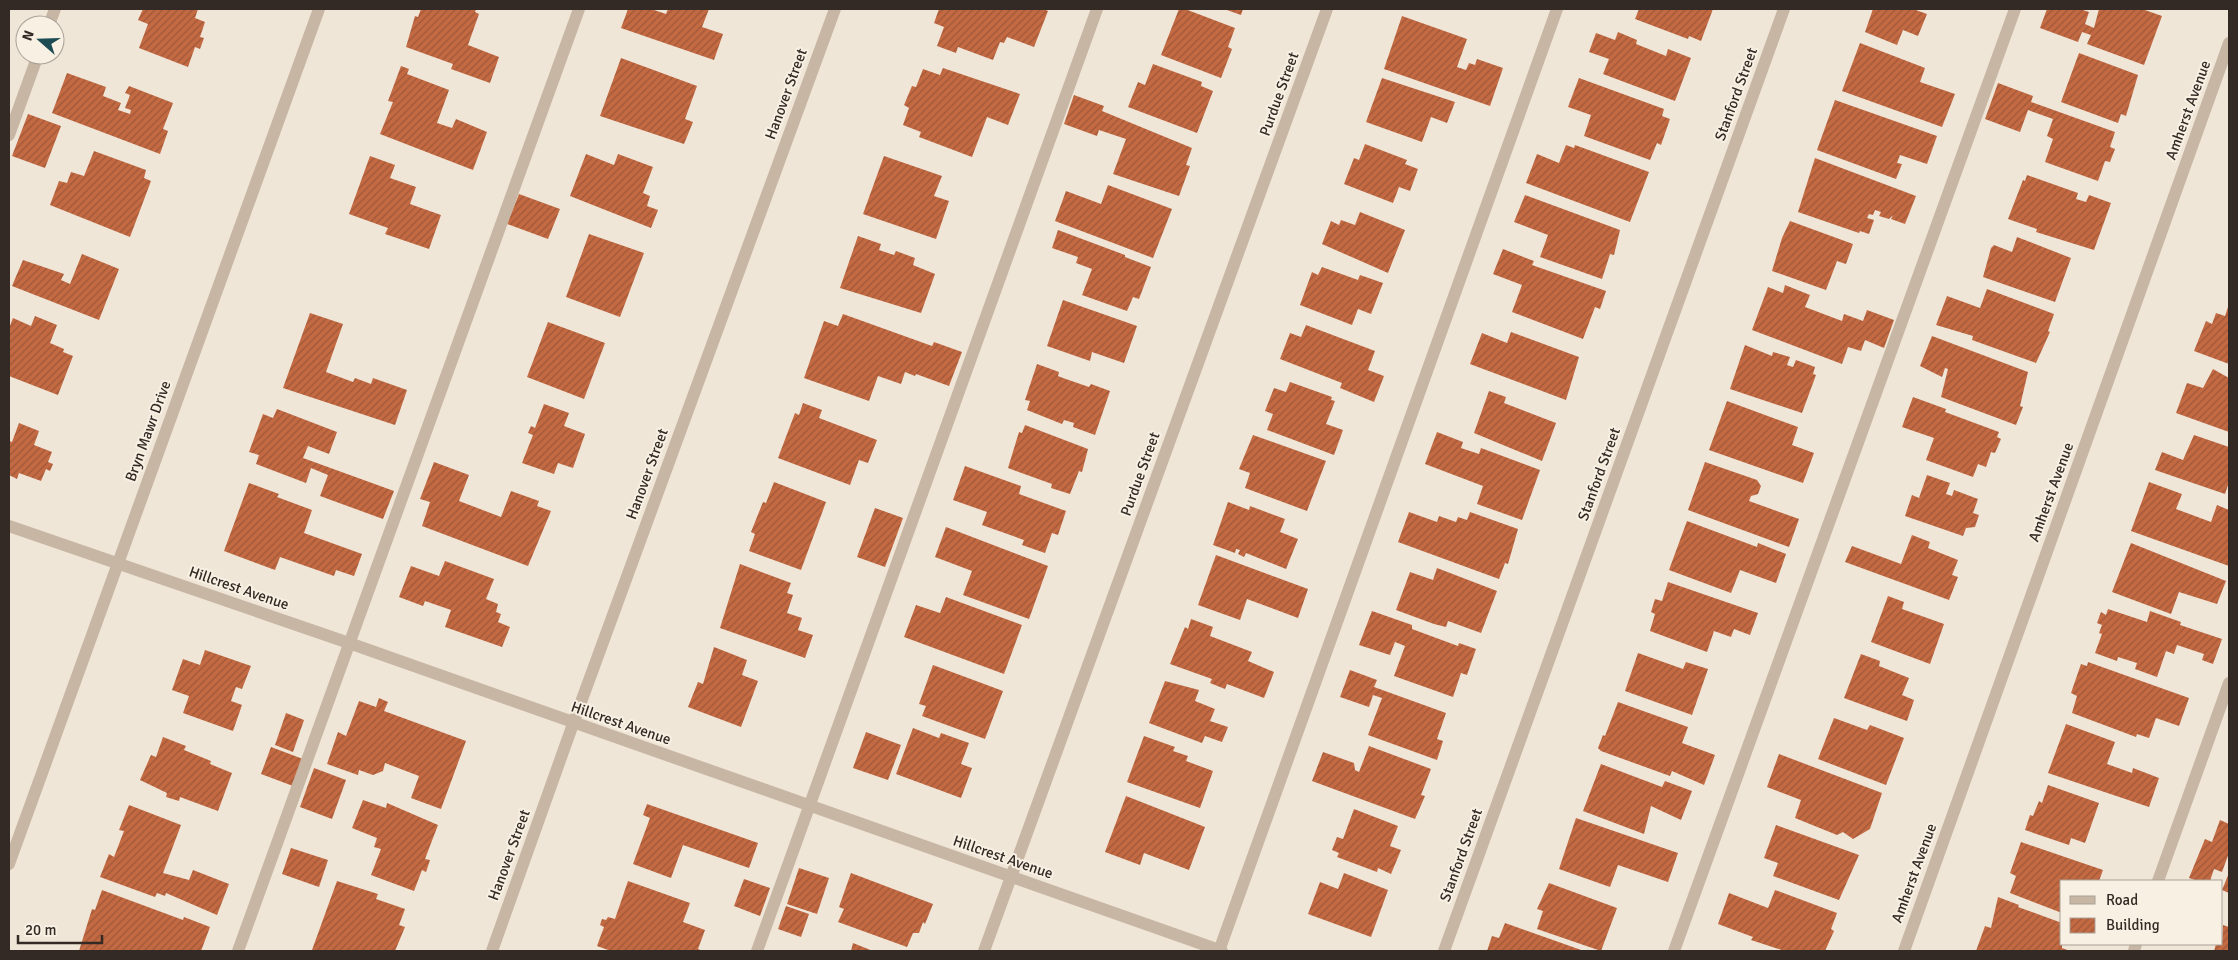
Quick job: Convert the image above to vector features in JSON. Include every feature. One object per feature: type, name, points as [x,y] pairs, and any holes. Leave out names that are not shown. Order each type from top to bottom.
[{"type":"street","name":"Bryn Mawr Drive","points":[[9,864],[319,9]]},
{"type":"street","points":[[238,951],[579,9]]},
{"type":"street","name":"Hanover Street","points":[[492,951],[573,724],[835,9]]},
{"type":"street","points":[[757,951],[1097,9]]},
{"type":"street","name":"Purdue Street","points":[[984,951],[1327,9]]},
{"type":"street","points":[[1220,951],[1557,9]]},
{"type":"street","name":"Stanford Street","points":[[1444,951],[1784,9]]},
{"type":"street","points":[[1674,951],[2015,9]]},
{"type":"street","name":"Amherst Avenue","points":[[1904,951],[2229,43]]},
{"type":"street","points":[[9,135],[34,65]]},
{"type":"street","name":"Hillcrest Avenue","points":[[9,526],[350,643],[573,724],[1220,951]]},
{"type":"street","points":[[2158,880],[2229,683]]},
{"type":"building","points":[[143,9],[198,9],[195,18],[205,22],[200,37],[204,38],[200,49],[195,47],[188,67],[139,48],[148,24],[138,20]]},
{"type":"building","points":[[421,9],[476,9],[475,12],[479,14],[468,45],[499,57],[490,83],[451,69],[453,64],[406,47],[415,16],[418,17]]},
{"type":"building","points":[[628,9],[651,9],[666,14],[668,9],[709,9],[702,27],[723,34],[714,60],[621,28]]},
{"type":"building","points":[[939,9],[1043,9],[1048,11],[1034,47],[1007,37],[1004,43],[1000,42],[993,60],[958,47],[956,53],[937,46],[944,27],[934,23]]},
{"type":"building","points":[[1179,9],[1185,9],[1235,28],[1228,47],[1232,49],[1221,78],[1161,55]]},
{"type":"building","points":[[1224,9],[1243,9],[1241,15]]},
{"type":"building","points":[[1639,9],[1713,9],[1701,41],[1689,36],[1688,39],[1635,19]]},
{"type":"building","points":[[1873,9],[1913,9],[1927,14],[1918,36],[1903,30],[1897,45],[1865,32]]},
{"type":"building","points":[[2047,9],[2080,9],[2089,12],[2085,24],[2094,28],[2099,9],[2142,9],[2162,16],[2144,65],[2087,44],[2091,35],[2082,32],[2078,42],[2040,28]]},
{"type":"building","points":[[1402,16],[1467,39],[1457,67],[1466,70],[1469,63],[1475,65],[1477,59],[1503,68],[1490,106],[1384,69]]},
{"type":"building","points":[[1618,32],[1637,40],[1636,44],[1666,56],[1668,49],[1691,58],[1675,101],[1603,74],[1609,59],[1589,52],[1596,33],[1615,40]]},
{"type":"building","points":[[1860,43],[1925,68],[1920,82],[1955,94],[1942,127],[1842,91]]},
{"type":"building","points":[[2079,53],[2138,75],[2126,116],[2121,114],[2118,123],[2061,102]]},
{"type":"building","points":[[621,58],[697,86],[685,119],[693,122],[684,144],[600,116]]},
{"type":"building","points":[[1153,64],[1202,82],[1201,86],[1213,91],[1197,133],[1128,107],[1138,82],[1145,85]]},
{"type":"building","points":[[401,66],[409,69],[407,74],[449,90],[437,123],[452,128],[456,119],[487,132],[473,170],[380,134],[393,102],[388,101]]},
{"type":"building","points":[[943,68],[1020,94],[1008,125],[987,117],[972,157],[919,137],[921,132],[903,125],[909,108],[904,105],[912,86],[916,87],[923,69],[940,75]]},
{"type":"building","points":[[67,73],[106,87],[103,96],[121,103],[118,110],[130,114],[131,110],[125,108],[130,95],[125,93],[129,86],[173,103],[163,129],[168,131],[160,154],[52,113]]},
{"type":"building","points":[[1382,78],[1455,102],[1447,123],[1431,117],[1422,142],[1366,122]]},
{"type":"building","points":[[1579,78],[1664,109],[1662,116],[1670,119],[1661,145],[1657,143],[1650,160],[1584,136],[1591,115],[1568,107]]},
{"type":"building","points":[[1998,83],[2033,96],[2031,102],[2115,132],[2110,147],[2115,149],[2110,162],[2105,161],[2098,181],[2045,162],[2053,139],[2047,136],[2053,119],[2028,110],[2020,132],[1985,119]]},
{"type":"building","points":[[1074,95],[1104,106],[1102,111],[1192,148],[1186,165],[1190,166],[1179,196],[1113,174],[1126,139],[1099,130],[1097,136],[1064,124]]},
{"type":"building","points":[[1835,100],[1937,136],[1927,164],[1900,155],[1897,163],[1902,164],[1896,179],[1817,150]]},
{"type":"building","points":[[28,114],[61,126],[45,168],[12,156]]},
{"type":"building","points":[[1365,144],[1407,160],[1405,164],[1418,169],[1410,191],[1399,187],[1393,203],[1344,184],[1354,158],[1359,160]]},
{"type":"building","points":[[1566,145],[1574,148],[1575,145],[1649,172],[1630,222],[1526,183],[1537,154],[1559,163]]},
{"type":"building","points":[[94,151],[146,170],[144,178],[151,181],[130,237],[50,205],[59,181],[67,183],[71,172],[84,176]]},
{"type":"building","points":[[586,154],[614,165],[618,154],[653,167],[643,193],[650,196],[647,206],[658,210],[651,228],[570,196]]},
{"type":"building","points":[[370,156],[395,165],[390,178],[416,187],[410,204],[441,215],[429,249],[385,234],[388,228],[349,214]]},
{"type":"building","points":[[884,156],[942,176],[934,196],[949,201],[936,239],[863,214]]},
{"type":"building","points":[[1815,158],[1916,196],[1905,224],[1891,219],[1893,215],[1889,219],[1879,216],[1881,212],[1875,210],[1873,215],[1869,214],[1867,218],[1874,220],[1869,234],[1860,231],[1859,233],[1798,212]]},
{"type":"building","points":[[2027,175],[2078,193],[2076,199],[2086,202],[2089,195],[2111,203],[2094,250],[2036,232],[2037,229],[2008,219],[2023,180],[2025,181]]},
{"type":"building","points":[[1108,185],[1172,209],[1153,258],[1055,221],[1066,191],[1101,204]]},
{"type":"building","points":[[519,194],[560,209],[548,239],[507,224]]},
{"type":"building","points":[[1525,195],[1620,230],[1614,255],[1610,254],[1602,279],[1540,257],[1548,235],[1514,222]]},
{"type":"building","points":[[1360,212],[1405,230],[1388,273],[1322,244],[1331,221],[1339,225],[1341,220],[1355,225]]},
{"type":"building","points":[[1790,221],[1853,244],[1846,264],[1837,261],[1826,290],[1772,271],[1782,238]]},
{"type":"building","points":[[1058,230],[1125,255],[1125,257],[1151,267],[1139,299],[1133,297],[1127,311],[1082,295],[1092,269],[1076,263],[1078,257],[1052,248]]},
{"type":"building","points":[[589,234],[644,253],[620,317],[566,297]]},
{"type":"building","points":[[858,236],[881,244],[879,250],[894,255],[896,251],[915,258],[913,265],[935,274],[921,313],[840,288]]},
{"type":"building","points":[[2017,237],[2071,258],[2055,302],[1983,277],[1991,248],[1994,245],[2012,252]]},
{"type":"building","points":[[1503,249],[1534,261],[1532,265],[1606,291],[1600,309],[1595,307],[1583,339],[1512,312],[1522,285],[1493,274]]},
{"type":"building","points":[[82,254],[119,269],[99,320],[12,286],[23,260],[64,274],[61,280],[70,284]]},
{"type":"building","points":[[1322,267],[1358,280],[1360,275],[1383,283],[1371,314],[1358,309],[1352,325],[1300,305],[1312,272],[1318,275]]},
{"type":"building","points":[[1785,285],[1810,295],[1805,307],[1842,321],[1844,314],[1863,321],[1867,310],[1894,320],[1884,348],[1865,340],[1861,351],[1848,347],[1842,364],[1752,330],[1768,287],[1783,293]]},
{"type":"building","points":[[1987,289],[2054,314],[2048,331],[2050,332],[2036,363],[1972,340],[1973,336],[1936,325],[1947,296],[1980,308]]},
{"type":"building","points":[[1063,300],[1137,326],[1124,363],[1092,352],[1090,361],[1047,346]]},
{"type":"building","points":[[2229,304],[2229,364],[2194,351],[2206,321],[2212,324],[2216,313],[2225,316]]},
{"type":"building","points":[[310,313],[343,324],[326,372],[353,382],[355,378],[371,384],[373,378],[407,390],[395,425],[283,388]]},
{"type":"building","points":[[843,314],[932,346],[934,342],[962,352],[949,386],[905,372],[901,384],[878,376],[869,401],[804,378],[824,321],[838,326]]},
{"type":"building","points":[[35,316],[57,325],[50,343],[64,349],[63,352],[73,356],[58,395],[9,376],[9,328],[13,318],[31,326]]},
{"type":"building","points":[[548,322],[605,343],[584,399],[527,377]]},
{"type":"building","points":[[1306,325],[1375,351],[1368,370],[1384,376],[1374,402],[1340,388],[1342,383],[1280,359],[1290,333],[1301,337]]},
{"type":"building","points":[[1511,332],[1579,357],[1566,400],[1470,364],[1482,333],[1507,343]]},
{"type":"building","points":[[1932,336],[2028,372],[2020,406],[2023,407],[2016,425],[1941,397],[1948,369],[1945,368],[1942,377],[1920,366]]},
{"type":"building","points":[[1745,345],[1772,356],[1773,352],[1790,357],[1787,365],[1793,367],[1796,360],[1815,367],[1813,374],[1816,375],[1802,413],[1730,389]]},
{"type":"building","points":[[1037,364],[1059,372],[1058,376],[1063,378],[1089,387],[1091,384],[1110,391],[1095,435],[1073,427],[1074,423],[1064,420],[1062,424],[1027,410],[1030,401],[1025,400]]},
{"type":"building","points":[[2213,369],[2229,378],[2229,432],[2176,413],[2187,383],[2203,388]]},
{"type":"building","points":[[1290,382],[1332,397],[1331,400],[1335,401],[1326,424],[1343,430],[1334,455],[1267,430],[1273,414],[1265,411],[1274,388],[1286,392]]},
{"type":"building","points":[[1489,391],[1506,397],[1504,403],[1556,423],[1542,461],[1474,433]]},
{"type":"building","points":[[1913,397],[1946,409],[1945,412],[1999,432],[1997,437],[2001,439],[1995,453],[1991,452],[1986,467],[1978,464],[1973,477],[1926,460],[1934,438],[1902,427]]},
{"type":"building","points":[[1727,401],[1798,427],[1792,445],[1814,453],[1803,483],[1709,450]]},
{"type":"building","points":[[803,403],[822,410],[819,418],[877,440],[868,463],[859,460],[850,485],[778,458],[795,413],[799,415]]},
{"type":"building","points":[[544,404],[569,413],[564,426],[585,434],[573,468],[558,463],[554,474],[522,463],[533,435],[528,433],[531,426],[535,428]]},
{"type":"building","points":[[277,409],[337,432],[329,454],[308,446],[303,458],[394,491],[383,519],[320,496],[328,475],[311,468],[306,483],[256,464],[259,455],[249,452],[263,414],[273,418]]},
{"type":"building","points":[[19,423],[39,431],[34,445],[52,452],[48,462],[53,464],[50,471],[46,469],[41,481],[19,473],[17,479],[9,475],[9,441],[12,442]]},
{"type":"building","points":[[1025,425],[1088,449],[1082,472],[1079,471],[1070,494],[1051,488],[1052,484],[1008,468],[1019,432],[1022,433]]},
{"type":"building","points":[[1437,432],[1463,442],[1461,448],[1479,454],[1481,448],[1540,470],[1522,520],[1477,504],[1483,486],[1425,464]]},
{"type":"building","points":[[1253,435],[1326,461],[1307,511],[1245,488],[1250,473],[1239,469]]},
{"type":"building","points":[[2194,435],[2229,447],[2229,482],[2225,494],[2155,470],[2162,452],[2183,460]]},
{"type":"building","points":[[434,462],[469,475],[459,501],[501,517],[511,491],[539,501],[537,506],[551,511],[528,566],[422,526],[430,502],[420,499]]},
{"type":"building","points":[[1705,462],[1757,480],[1761,486],[1758,494],[1751,496],[1749,501],[1799,519],[1789,547],[1688,510]]},
{"type":"building","points":[[965,466],[1021,486],[1019,494],[1066,511],[1058,535],[1052,533],[1045,553],[1022,545],[1024,540],[982,525],[987,512],[953,500]]},
{"type":"building","points":[[1927,475],[1950,483],[1946,494],[1952,496],[1954,490],[1978,499],[1973,513],[1979,515],[1975,527],[1966,528],[1963,536],[1905,516],[1912,495],[1919,498]]},
{"type":"building","points":[[774,482],[826,502],[801,570],[749,551],[755,534],[751,532],[763,502],[766,503]]},
{"type":"building","points":[[2149,482],[2182,494],[2176,509],[2211,522],[2217,505],[2229,510],[2229,566],[2131,531]]},
{"type":"building","points":[[249,483],[279,494],[277,497],[312,510],[304,533],[362,554],[354,576],[336,570],[334,576],[280,557],[275,570],[224,551]]},
{"type":"building","points":[[1228,502],[1249,510],[1250,506],[1285,519],[1280,532],[1298,539],[1286,569],[1246,553],[1244,557],[1238,554],[1240,550],[1236,549],[1235,553],[1213,545]]},
{"type":"building","points":[[875,508],[903,518],[885,567],[857,557]]},
{"type":"building","points":[[1409,512],[1437,522],[1439,516],[1456,522],[1458,517],[1467,520],[1470,512],[1518,529],[1508,564],[1505,563],[1499,579],[1398,542]]},
{"type":"building","points":[[1687,521],[1757,547],[1758,543],[1786,554],[1776,583],[1740,570],[1731,593],[1669,570]]},
{"type":"building","points":[[946,527],[1048,566],[1029,619],[963,595],[972,571],[935,557]]},
{"type":"building","points":[[1912,535],[1930,542],[1928,548],[1958,560],[1952,575],[1958,577],[1949,600],[1845,562],[1852,546],[1901,564]]},
{"type":"building","points":[[2131,543],[2226,581],[2217,604],[2179,592],[2171,614],[2112,592]]},
{"type":"building","points":[[1216,555],[1308,589],[1298,618],[1247,599],[1240,620],[1198,605]]},
{"type":"building","points":[[445,561],[494,579],[486,599],[498,604],[496,612],[501,614],[498,622],[510,627],[502,647],[445,627],[451,610],[425,601],[423,606],[399,597],[411,566],[439,576]]},
{"type":"building","points":[[740,564],[791,583],[787,593],[793,595],[787,613],[802,618],[798,630],[813,635],[805,658],[720,628]]},
{"type":"building","points":[[1437,568],[1497,591],[1481,633],[1448,621],[1446,627],[1434,624],[1396,610],[1410,572],[1433,580]]},
{"type":"building","points":[[1668,582],[1758,613],[1750,635],[1734,629],[1731,637],[1714,631],[1707,652],[1650,631],[1655,614],[1651,612],[1655,599],[1662,601]]},
{"type":"building","points":[[1888,596],[1904,602],[1902,609],[1944,624],[1930,664],[1871,642]]},
{"type":"building","points":[[946,597],[1022,625],[1004,674],[904,637],[916,605],[940,613]]},
{"type":"building","points":[[2108,609],[2147,622],[2150,611],[2181,622],[2180,625],[2222,639],[2213,664],[2202,660],[2204,654],[2177,645],[2174,654],[2166,651],[2157,677],[2135,669],[2137,663],[2118,657],[2117,661],[2095,653],[2102,634],[2099,633],[2102,625],[2097,623],[2101,612],[2106,615]]},
{"type":"building","points":[[1372,611],[1412,625],[1412,629],[1458,646],[1459,643],[1476,649],[1467,675],[1461,673],[1453,697],[1394,676],[1405,646],[1395,642],[1390,655],[1359,645]]},
{"type":"building","points":[[1191,619],[1213,627],[1210,636],[1252,652],[1248,661],[1274,672],[1264,698],[1227,684],[1225,689],[1210,683],[1212,679],[1170,664],[1185,627],[1188,629]]},
{"type":"building","points":[[714,647],[747,660],[742,675],[758,681],[741,727],[688,707],[698,682],[703,684]]},
{"type":"building","points":[[205,650],[251,666],[242,689],[236,687],[231,701],[242,705],[233,731],[183,713],[189,696],[172,690],[183,659],[200,665]]},
{"type":"building","points":[[1638,653],[1683,669],[1686,662],[1708,669],[1692,715],[1625,691]]},
{"type":"building","points":[[1861,654],[1880,661],[1879,666],[1909,678],[1902,695],[1914,700],[1907,721],[1844,698]]},
{"type":"building","points":[[2088,662],[2189,698],[2179,726],[2156,718],[2149,738],[2137,734],[2136,737],[2072,713],[2077,696],[2071,693],[2081,664],[2087,666]]},
{"type":"building","points":[[933,665],[1003,691],[985,739],[922,716],[926,706],[919,704]]},
{"type":"building","points":[[1350,670],[1377,680],[1374,687],[1446,713],[1437,739],[1443,741],[1437,760],[1368,735],[1382,698],[1373,695],[1369,707],[1340,697]]},
{"type":"building","points":[[1165,681],[1199,690],[1195,701],[1215,709],[1210,721],[1228,727],[1222,742],[1205,736],[1202,743],[1149,723]]},
{"type":"building","points":[[379,698],[388,702],[384,711],[466,741],[441,809],[411,798],[419,776],[385,763],[383,771],[373,775],[359,770],[358,775],[327,764],[338,732],[346,736],[359,701],[376,707]]},
{"type":"building","points":[[1618,702],[1688,727],[1682,743],[1715,755],[1704,785],[1672,771],[1670,776],[1601,751],[1598,748],[1603,735],[1605,736]]},
{"type":"building","points":[[286,713],[304,720],[293,752],[275,745]]},
{"type":"building","points":[[1834,718],[1867,730],[1870,725],[1904,738],[1886,785],[1818,759]]},
{"type":"building","points":[[2066,724],[2115,742],[2107,764],[2132,773],[2133,768],[2159,778],[2149,807],[2048,773]]},
{"type":"building","points":[[913,728],[939,738],[941,733],[969,743],[961,764],[972,768],[961,798],[896,774]]},
{"type":"building","points":[[866,732],[901,745],[888,780],[853,768]]},
{"type":"building","points":[[1144,736],[1175,747],[1173,751],[1188,756],[1186,761],[1213,771],[1200,808],[1127,782]]},
{"type":"building","points":[[163,737],[186,746],[184,750],[211,761],[210,764],[232,773],[218,811],[180,797],[179,801],[166,797],[167,793],[140,780],[151,755],[156,757]]},
{"type":"building","points":[[1369,746],[1431,769],[1421,795],[1425,796],[1415,819],[1312,781],[1323,752],[1354,763],[1355,770],[1359,772]]},
{"type":"building","points":[[271,747],[303,759],[293,786],[261,774]]},
{"type":"building","points":[[1779,754],[1882,793],[1870,829],[1853,839],[1843,832],[1837,835],[1795,818],[1801,800],[1767,787]]},
{"type":"building","points":[[1601,764],[1662,787],[1665,781],[1692,791],[1681,820],[1651,806],[1644,834],[1583,811]]},
{"type":"building","points":[[314,768],[346,780],[332,819],[300,807]]},
{"type":"building","points":[[2048,785],[2099,803],[2085,843],[2071,838],[2069,845],[2025,830],[2030,815],[2033,816],[2039,801],[2042,803]]},
{"type":"building","points":[[1126,796],[1205,827],[1189,870],[1144,853],[1140,865],[1105,852]]},
{"type":"building","points":[[363,800],[386,808],[387,803],[438,825],[425,859],[430,860],[426,872],[422,870],[414,891],[371,875],[381,849],[374,847],[377,838],[352,828]]},
{"type":"building","points":[[647,804],[758,843],[749,868],[683,845],[671,878],[633,864],[650,818],[643,815]]},
{"type":"building","points":[[129,805],[181,825],[163,873],[189,880],[193,870],[229,884],[217,915],[166,893],[165,896],[157,893],[155,897],[100,877],[109,854],[114,857],[124,831],[119,830]]},
{"type":"building","points":[[1354,809],[1398,826],[1390,846],[1401,850],[1391,874],[1378,868],[1377,872],[1337,857],[1339,853],[1332,850],[1337,837],[1343,839]]},
{"type":"building","points":[[1576,818],[1678,853],[1668,882],[1618,865],[1610,887],[1559,869]]},
{"type":"building","points":[[2220,820],[2229,824],[2229,853],[2222,872],[2214,869],[2210,880],[2189,878],[2205,839],[2212,842]]},
{"type":"building","points":[[1776,825],[1859,855],[1839,900],[1773,876],[1778,863],[1764,858]]},
{"type":"building","points":[[2021,842],[2103,870],[2099,880],[2060,880],[2060,912],[2010,893],[2016,876],[2010,873]]},
{"type":"building","points":[[291,848],[328,860],[319,887],[282,874]]},
{"type":"building","points":[[799,868],[829,878],[817,914],[787,904]]},
{"type":"building","points":[[851,873],[933,904],[925,924],[923,922],[919,933],[913,933],[907,947],[838,922],[844,909],[839,907]]},
{"type":"building","points":[[1344,873],[1388,890],[1371,937],[1308,914],[1320,882],[1338,889]]},
{"type":"building","points":[[2229,873],[2229,893],[2223,890]]},
{"type":"building","points":[[744,879],[770,888],[760,916],[734,906]]},
{"type":"building","points":[[337,881],[378,894],[376,899],[405,909],[399,925],[405,927],[395,951],[312,950]]},
{"type":"building","points":[[628,881],[690,903],[683,922],[705,930],[698,949],[703,951],[611,951],[597,946],[604,927],[600,925],[602,919],[606,920],[608,917],[615,919]]},
{"type":"building","points":[[1549,883],[1617,908],[1601,951],[1537,929],[1543,911],[1537,909]]},
{"type":"building","points":[[102,890],[183,920],[184,917],[210,927],[201,951],[79,951],[92,909],[95,910]]},
{"type":"building","points":[[1775,890],[1837,913],[1831,929],[1834,931],[1825,951],[1785,951],[1751,940],[1753,937],[1718,924],[1729,893],[1768,908]]},
{"type":"building","points":[[1998,897],[2019,905],[2018,907],[2060,922],[2060,945],[2062,945],[2062,948],[2070,951],[1976,951],[1985,926],[1991,928]]},
{"type":"building","points":[[786,906],[809,914],[801,937],[778,929]]},
{"type":"building","points":[[1505,923],[1584,951],[1487,951],[1492,936],[1499,938]]},
{"type":"building","points":[[2223,925],[2229,927],[2229,951],[2214,951],[2216,945],[2223,945]]},
{"type":"building","points":[[853,943],[873,951],[851,951]]}]
